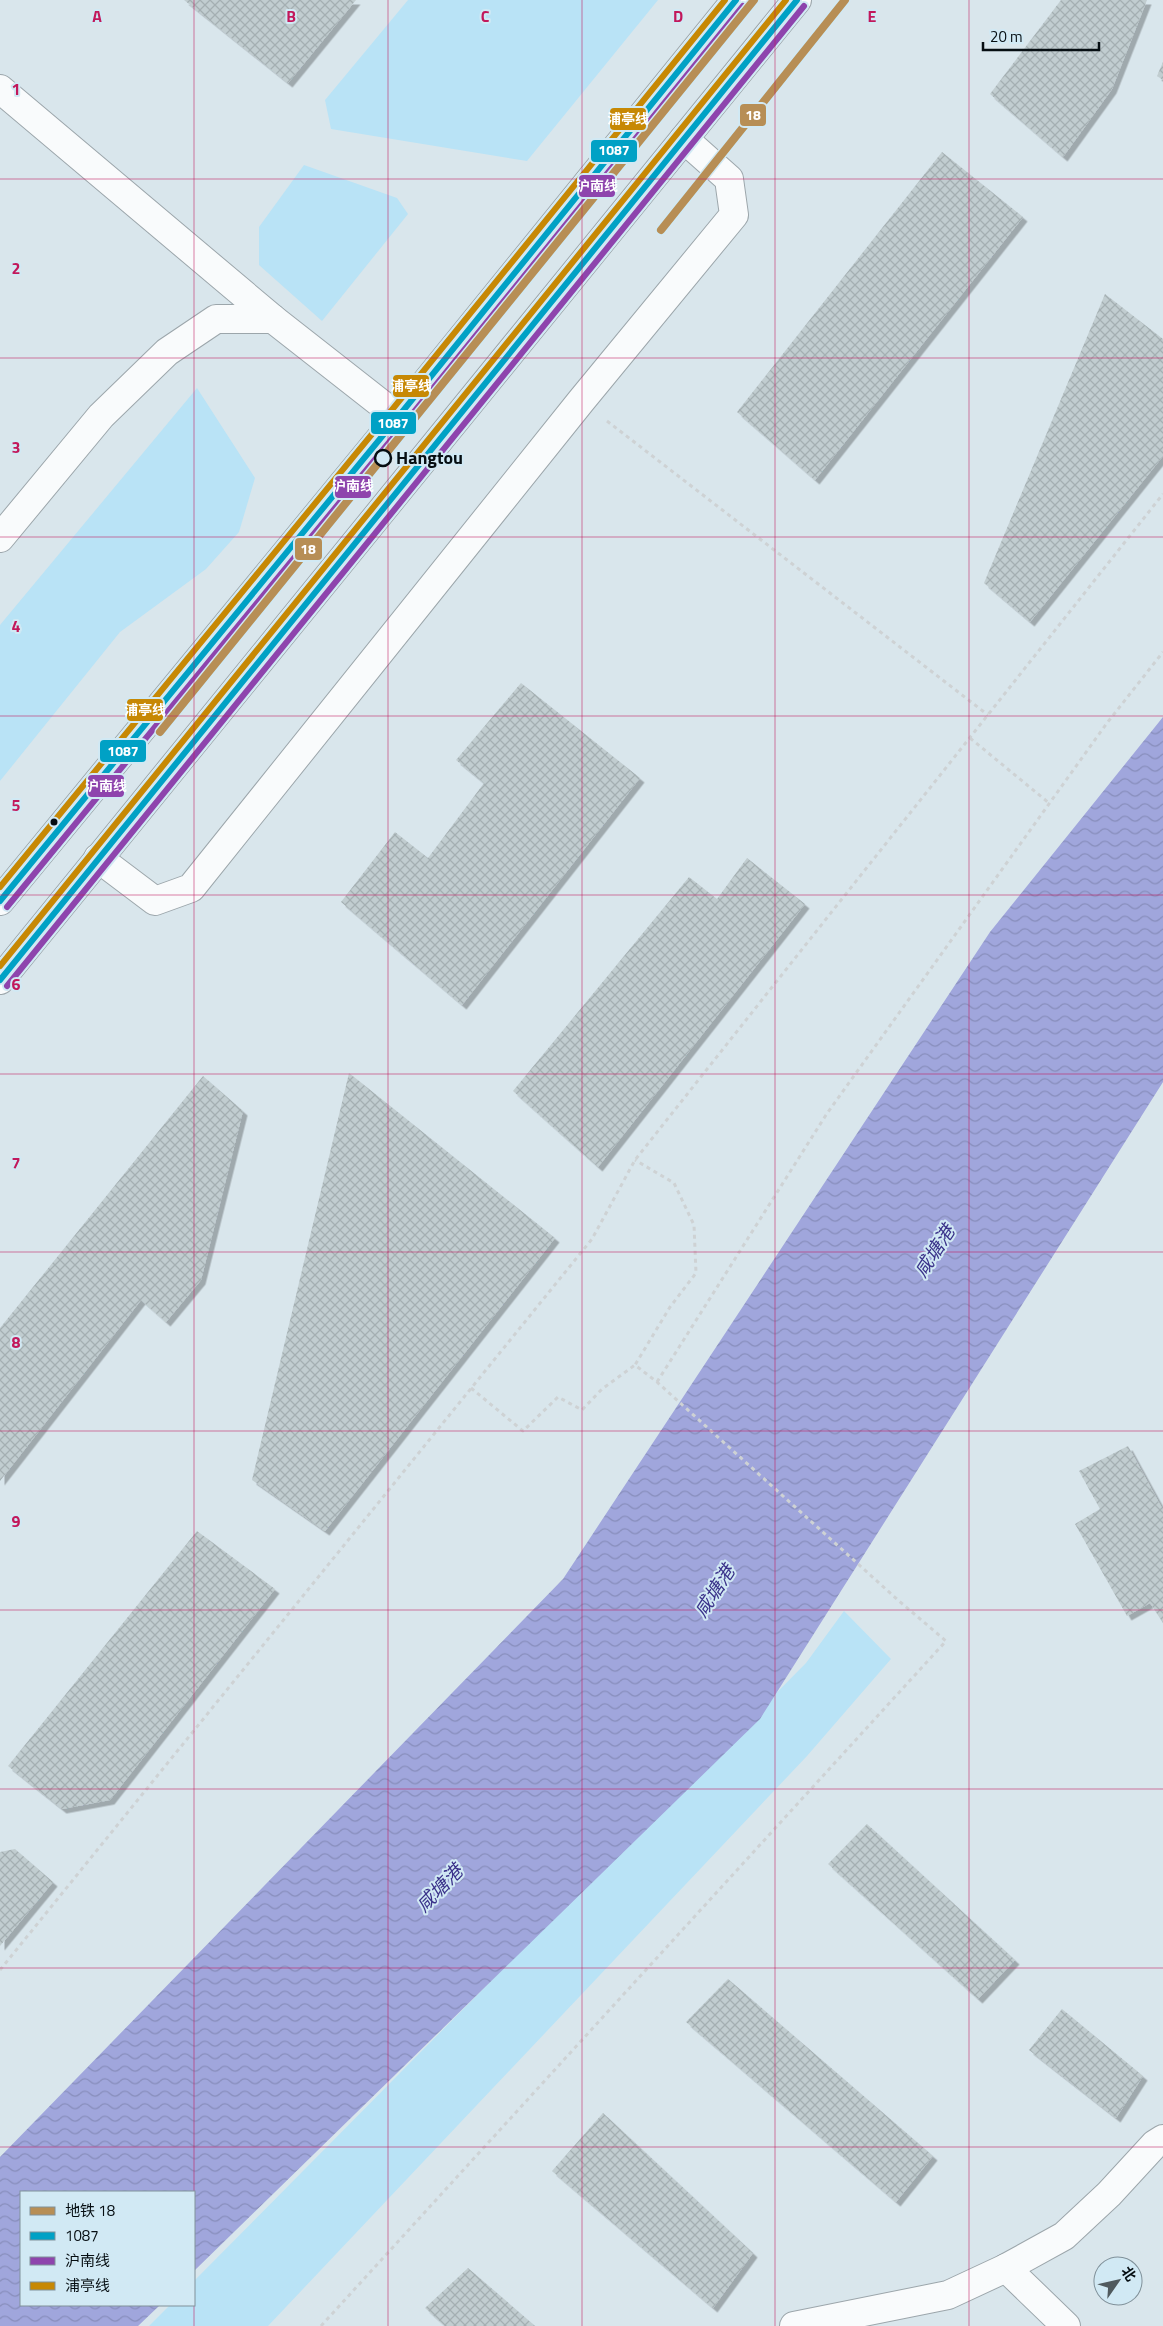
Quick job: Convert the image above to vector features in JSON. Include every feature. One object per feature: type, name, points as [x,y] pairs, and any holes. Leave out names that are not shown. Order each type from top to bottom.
[{"type":"main road","points":[[0,901],[398,417],[736,0]]},
{"type":"main road","points":[[0,980],[797,0]]},
{"type":"main road","points":[[0,89],[274,319],[398,417]]},
{"type":"main road","points":[[98,858],[155,900],[191,888],[581,401],[734,215],[729,179],[684,139]]},
{"type":"main road","points":[[0,538],[102,416],[167,352],[216,319],[274,319]]},
{"type":"main road","points":[[794,2326],[948,2295],[1006,2268],[1064,2236],[1109,2194],[1155,2144],[1163,2139]]},
{"type":"main road","points":[[1006,2268],[1066,2326]]},
{"type":"path","points":[[581,401],[988,715]]},
{"type":"path","points":[[0,1970],[592,1238],[635,1160],[1163,494]]},
{"type":"path","points":[[657,1382],[826,1115],[1107,723],[1163,652]]},
{"type":"path","points":[[970,738],[1049,804]]},
{"type":"path","points":[[471,1388],[523,1430],[558,1397],[582,1410],[602,1390],[634,1365],[670,1307],[696,1273],[694,1225],[674,1183],[635,1160]]},
{"type":"path","points":[[320,2326],[946,1641],[899,1601],[657,1382],[634,1365]]},
{"type":"shaded area","points":[[408,0],[658,0],[527,161],[331,129],[325,100]]},
{"type":"shaded area","points":[[304,165],[397,198],[408,214],[322,321],[259,265],[259,227]]},
{"type":"shaded area","points":[[197,388],[255,478],[239,532],[206,569],[120,632],[0,781],[0,625]]},
{"type":"shaded area","points":[[844,1611],[891,1659],[807,1756],[268,2326],[149,2326],[169,2306],[195,2306],[195,2280],[806,1663]]},
{"type":"water","name":"咸塘港","points":[[1163,717],[1163,1082],[760,1719],[195,2270],[195,2191],[20,2191],[20,2306],[159,2306],[138,2326],[0,2326],[0,2157],[563,1579],[990,932]]},
{"type":"building","points":[[184,0],[356,0],[288,83]]},
{"type":"building","points":[[1061,0],[1147,0],[1112,89],[1063,157],[990,94]]},
{"type":"building","points":[[1163,62],[1163,80],[1157,76]]},
{"type":"building","points":[[942,152],[1023,217],[815,480],[737,412]]},
{"type":"building","points":[[1105,294],[1163,339],[1163,456],[1030,622],[984,583]]},
{"type":"building","points":[[521,683],[640,778],[462,1005],[341,902],[395,832],[428,858],[484,783],[456,760]]},
{"type":"building","points":[[747,858],[805,904],[598,1167],[513,1091],[689,877],[717,899]]},
{"type":"building","points":[[349,1073],[555,1238],[325,1531],[252,1480]]},
{"type":"building","points":[[203,1076],[243,1111],[201,1280],[166,1322],[141,1300],[0,1481],[0,1328]]},
{"type":"building","points":[[1128,1446],[1163,1510],[1163,1623],[1150,1603],[1127,1616],[1075,1524],[1100,1509],[1079,1471]]},
{"type":"building","points":[[197,1531],[275,1589],[110,1800],[62,1809],[8,1766]]},
{"type":"building","points":[[867,1824],[1015,1960],[978,1999],[828,1864]]},
{"type":"building","points":[[15,1849],[53,1882],[0,1946],[0,1852]]},
{"type":"building","points":[[728,1979],[933,2156],[896,2202],[686,2022]]},
{"type":"building","points":[[1062,2009],[1143,2076],[1116,2118],[1029,2050]]},
{"type":"building","points":[[603,2113],[753,2253],[713,2308],[552,2171]]},
{"type":"building","points":[[468,2268],[535,2326],[445,2326],[425,2308]]},
{"type":"metro line","name":"18","points":[[160,732],[754,0]]},
{"type":"metro line","name":"18","points":[[661,230],[845,0]]},
{"type":"transit line","name":"浦亭线","points":[[0,887],[725,0]]},
{"type":"transit line","name":"1087","points":[[0,901],[398,417],[736,0]]},
{"type":"transit line","name":"浦亭线","points":[[0,966],[786,0]]},
{"type":"transit line","name":"1087","points":[[0,980],[797,0]]},
{"type":"transit line","name":"沪南线","points":[[7,907],[405,423],[743,6]]},
{"type":"transit line","name":"沪南线","points":[[7,986],[804,6]]},
{"type":"place","name":"Hangtou","points":[[383,458]]}]
